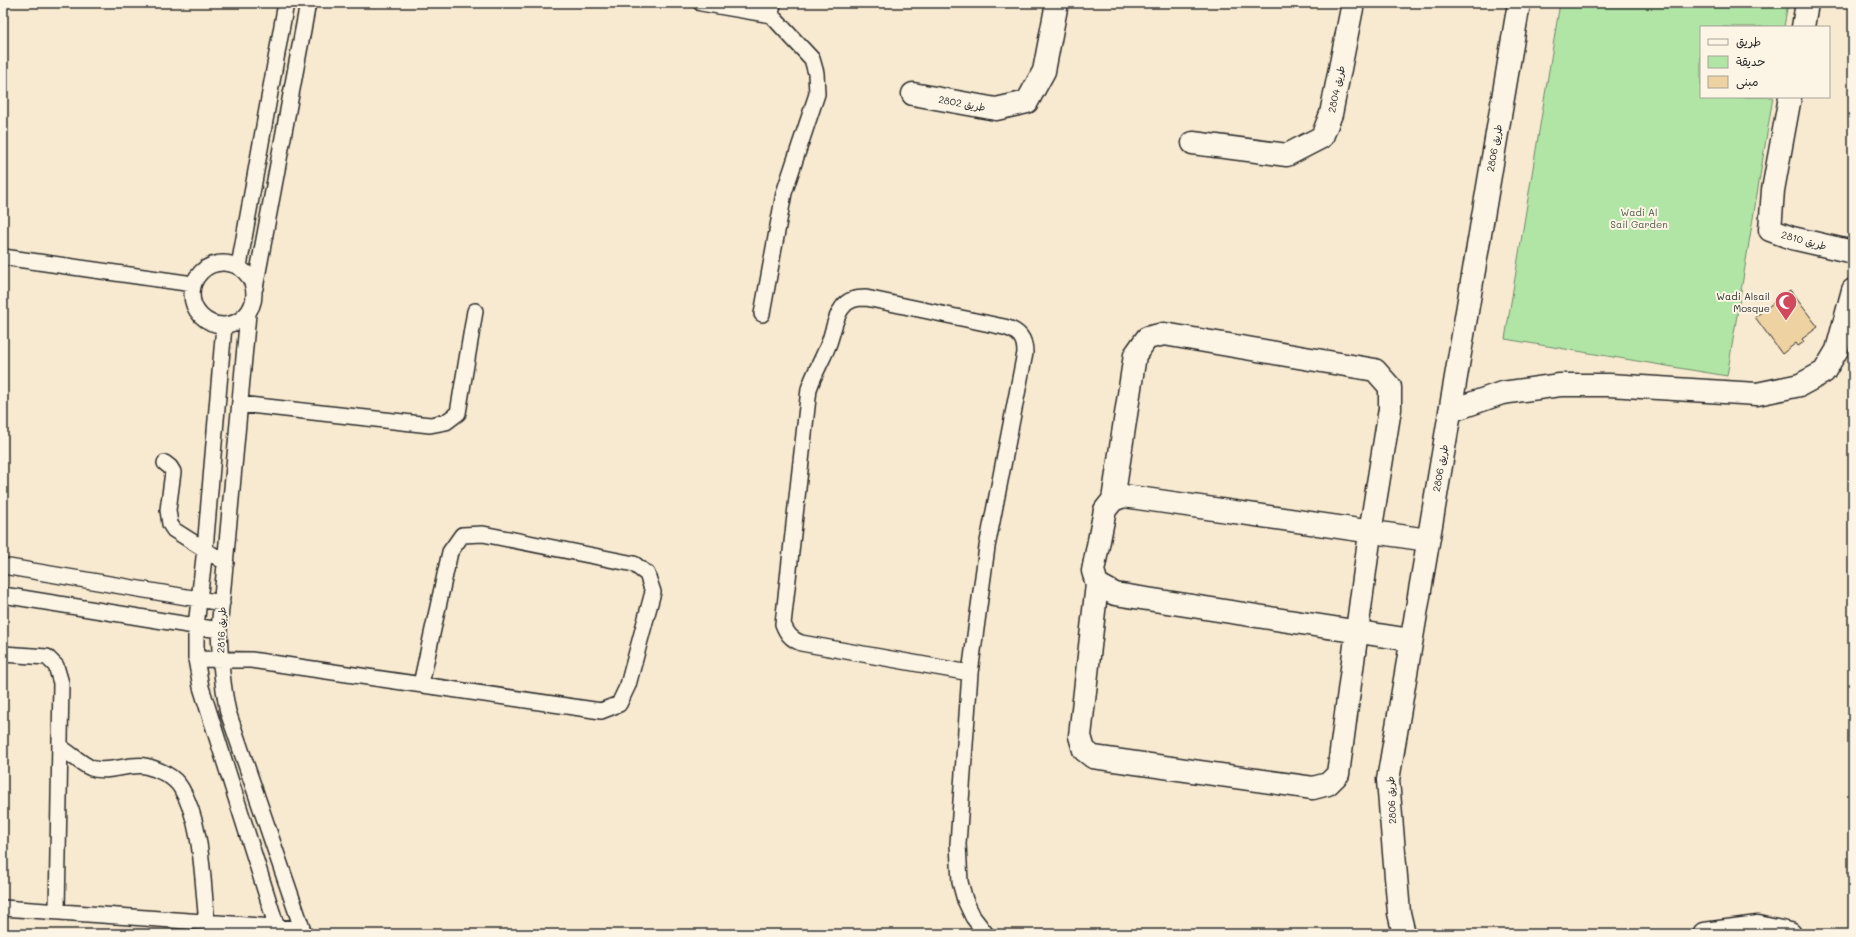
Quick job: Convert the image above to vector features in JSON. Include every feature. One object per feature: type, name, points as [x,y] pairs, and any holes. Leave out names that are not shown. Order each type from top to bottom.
[{"type":"street","name":"طريق 2802","points":[[913,94],[996,109],[1027,102],[1044,71],[1057,3]]},
{"type":"street","name":"طريق 2804","points":[[1193,143],[1287,154],[1322,137],[1331,114],[1353,3]]},
{"type":"street","name":"طريق 2806","points":[[1404,934],[1399,913],[1388,780],[1519,3]]},
{"type":"street","points":[[1803,26],[1807,3]]},
{"type":"street","name":"طريق 2810","points":[[1790,98],[1773,190],[1770,230],[1792,238],[1853,252]]},
{"type":"street","points":[[1450,411],[1502,393],[1560,385],[1608,385],[1757,394],[1800,385],[1824,372],[1837,350],[1853,290]]},
{"type":"street","points":[[1164,334],[1375,370],[1390,387],[1390,409],[1370,533],[1338,774],[1328,784],[1313,788],[1093,757],[1084,750],[1080,736],[1098,584],[1093,571],[1105,510],[1113,500],[1135,355],[1147,338],[1164,334]]},
{"type":"street","points":[[1113,500],[1124,496],[1370,533],[1428,540]]},
{"type":"street","points":[[1098,584],[1115,594],[1411,640]]},
{"type":"street","points":[[1704,934],[1758,927],[1790,934]]},
{"type":"lane","points":[[239,266],[286,3]]},
{"type":"lane","points":[[255,288],[249,275],[239,266],[226,262],[212,264],[200,272],[193,284],[192,299],[198,313],[210,322],[224,326],[237,323],[248,314],[254,302],[255,288],[308,3]]},
{"type":"lane","points":[[701,3],[772,9],[812,59],[816,73],[817,94],[784,193],[762,314]]},
{"type":"lane","points":[[3,257],[193,284]]},
{"type":"lane","points":[[970,673],[801,643],[792,639],[786,633],[783,624],[809,389],[812,377],[829,343],[841,308],[848,301],[857,298],[866,298],[1013,329],[1021,335],[1025,344],[1025,353],[987,547],[970,673],[958,863],[960,882],[965,900],[973,917],[986,934]]},
{"type":"lane","points":[[240,404],[430,425],[446,422],[458,413],[475,311]]},
{"type":"lane","name":"طريق 2816","points":[[248,314],[219,630],[220,659],[228,712],[303,931]]},
{"type":"lane","points":[[224,326],[205,549],[196,626],[196,659],[201,687],[277,930]]},
{"type":"lane","points":[[165,463],[173,472],[168,510],[170,524],[174,530],[226,563]]},
{"type":"lane","points":[[196,659],[251,660],[601,711],[619,704],[628,685],[653,592],[647,574],[634,564],[483,534],[462,535],[450,552],[421,684]]},
{"type":"lane","points":[[3,566],[222,603]]},
{"type":"lane","points":[[3,595],[219,630]]},
{"type":"lane","points":[[3,654],[47,656],[56,666],[61,683],[57,911]]},
{"type":"lane","points":[[60,747],[91,768],[108,769],[144,766],[166,773],[180,787],[194,817],[207,922]]},
{"type":"lane","points":[[3,908],[207,922],[230,929],[303,931]]},
{"type":"green space","name":"Wadi Al Sail Garden","points":[[1560,3],[1788,3],[1784,26],[1700,26],[1700,98],[1773,98],[1727,376],[1505,339]]},
{"type":"building","name":"Wadi Alsail Mosque","points":[[1790,290],[1818,327],[1802,339],[1804,342],[1798,346],[1796,343],[1782,354],[1755,317]]},
{"type":"place","name":"Wadi Alsail Mosque","points":[[1786,322]]}]
